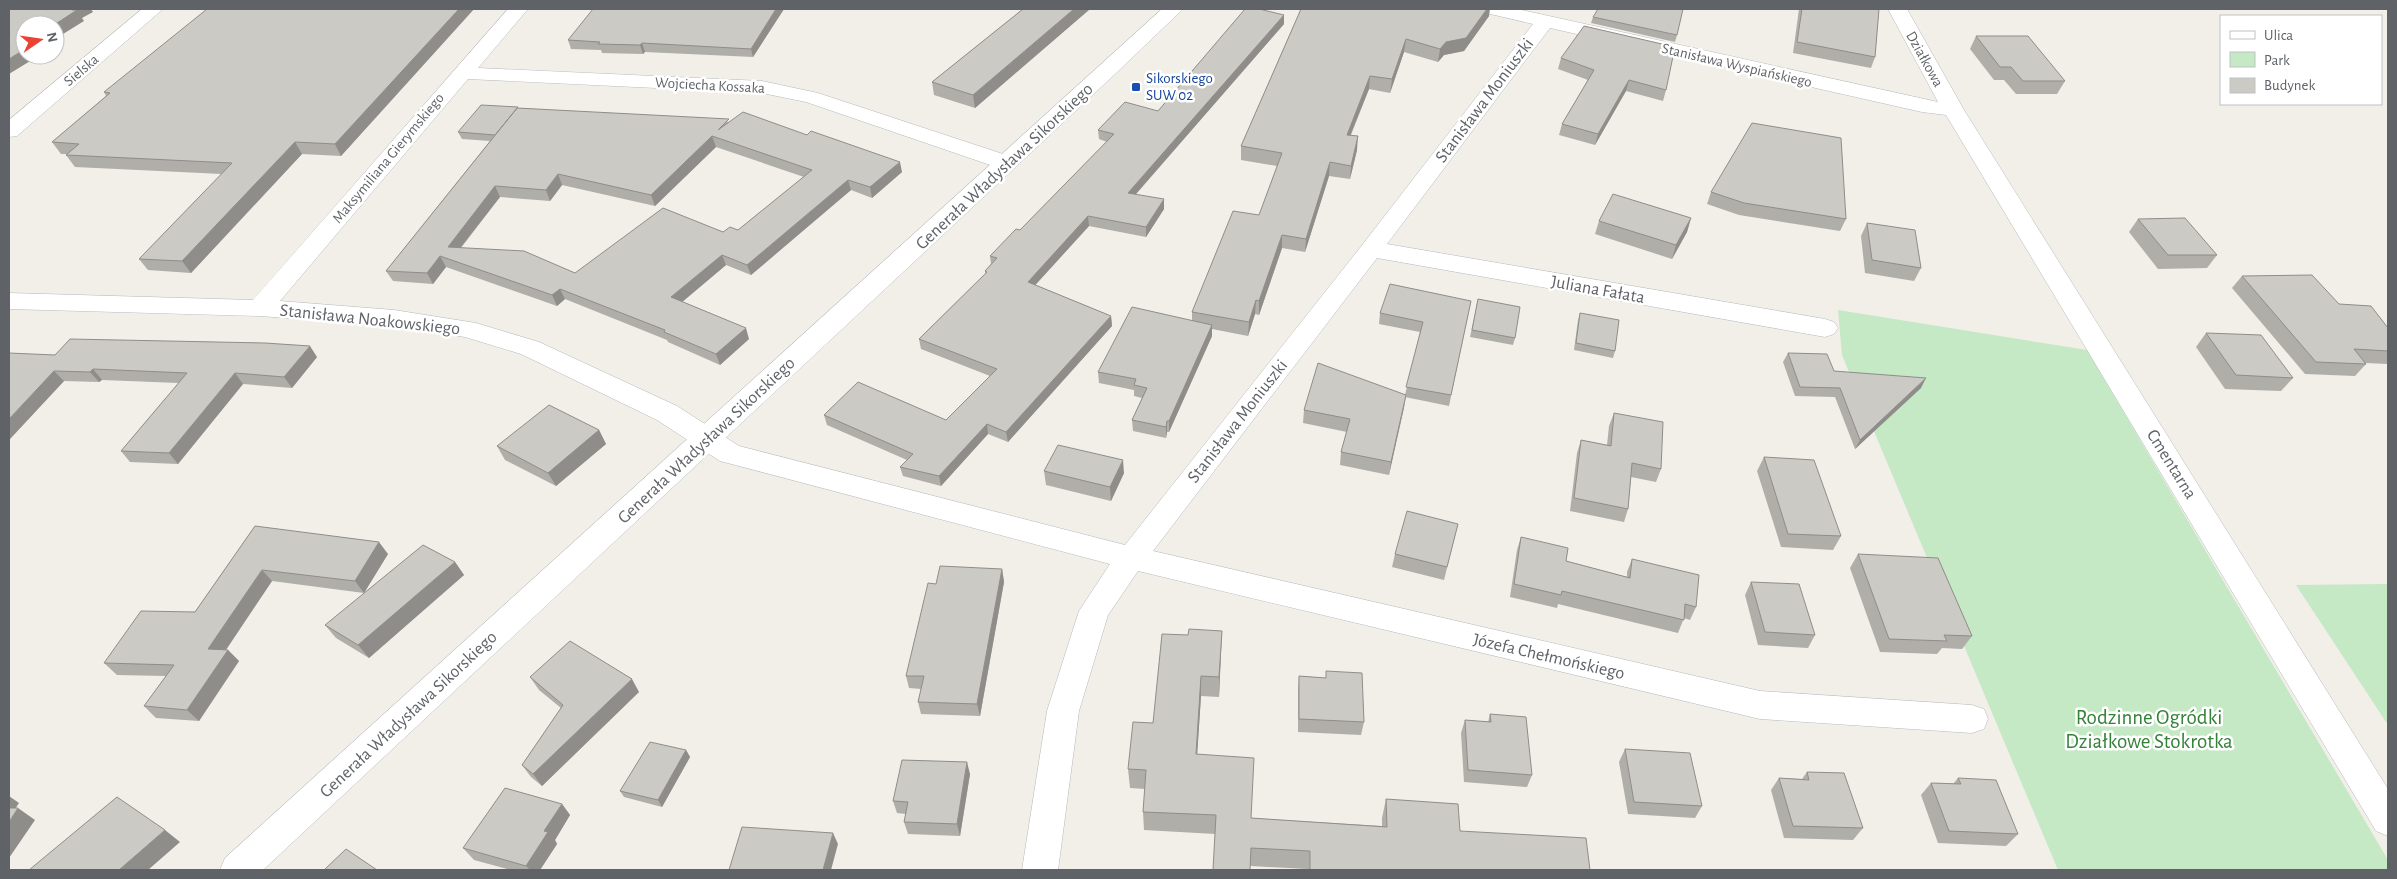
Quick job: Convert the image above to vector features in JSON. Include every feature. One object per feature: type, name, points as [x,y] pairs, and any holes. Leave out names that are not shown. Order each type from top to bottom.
[{"type":"street","name":"Sielska","points":[[9,131],[18,114],[153,9]]},
{"type":"street","name":"Maksymiliana Gierymskiego","points":[[260,308],[460,73],[518,9]]},
{"type":"street","name":"Generała Władysława Sikorskiego","points":[[238,870],[1173,9]]},
{"type":"street","name":"Stanisława Wyspiańskiego","points":[[1493,9],[1922,106],[1953,110]]},
{"type":"street","name":"Działkowa","points":[[1898,9],[1953,110]]},
{"type":"street","name":"Stanisława Moniuszki","points":[[1040,870],[1063,711],[1094,611],[1131,558],[1371,249],[1544,22]]},
{"type":"street","name":"Wojciecha Kossaka","points":[[460,73],[762,87],[811,97],[1007,163]]},
{"type":"street","name":"Cmentarna","points":[[1953,110],[2388,820]]},
{"type":"street","name":"Juliana Fałata","points":[[1371,249],[1825,328]]},
{"type":"street","name":"Stanisława Noakowskiego","points":[[9,302],[260,308],[394,318],[467,329],[530,348],[667,413],[707,437],[730,454],[1131,558]]},
{"type":"street","name":"Józefa Chełmońskiego","points":[[1131,558],[1760,706],[1972,719]]},
{"type":"green space","name":"Rodzinne Ogródki Działkowe Stokrotka","points":[[1838,310],[2087,350],[2388,860],[2388,870],[2058,870],[1842,355]]},
{"type":"green space","points":[[2388,584],[2388,725],[2296,585]]},
{"type":"building","points":[[9,9],[77,10],[65,18],[65,15],[15,15],[15,55],[9,59]]},
{"type":"building","points":[[207,9],[459,9],[335,144],[295,142],[182,261],[139,259],[232,163],[66,155],[79,144],[52,142],[110,93],[104,92]]},
{"type":"building","points":[[593,9],[776,9],[751,49],[642,43],[640,45],[598,44],[600,42],[568,40]]},
{"type":"building","points":[[1023,9],[1074,9],[973,95],[932,82]]},
{"type":"building","points":[[1245,9],[1259,9],[1284,15],[1128,193],[1164,199],[1146,227],[1088,216],[1028,282],[1111,316],[1006,432],[987,424],[939,476],[900,467],[913,454],[824,415],[858,382],[946,420],[997,369],[919,339],[987,272],[985,271],[997,258],[990,256],[1016,229],[1020,230],[1114,134],[1098,130],[1125,102],[1158,111]]},
{"type":"building","points":[[1301,9],[1487,9],[1466,38],[1446,42],[1440,49],[1406,39],[1392,79],[1370,76],[1347,135],[1358,136],[1351,166],[1330,162],[1306,239],[1282,235],[1259,301],[1256,300],[1249,322],[1192,312],[1233,211],[1259,215],[1282,153],[1241,146]]},
{"type":"building","points":[[1598,9],[1683,9],[1677,35],[1593,17]]},
{"type":"building","points":[[1802,9],[1879,9],[1875,57],[1797,42]]},
{"type":"building","points":[[1584,26],[1675,47],[1666,90],[1629,80],[1598,134],[1562,124],[1594,70],[1561,58]]},
{"type":"building","points":[[1976,36],[2028,36],[2065,81],[2023,81],[2011,67],[2000,67]]},
{"type":"building","points":[[481,105],[518,107],[495,135],[458,132]]},
{"type":"building","points":[[517,108],[729,119],[718,130],[743,112],[807,135],[811,131],[900,162],[870,187],[848,180],[747,265],[722,255],[671,297],[746,328],[716,354],[664,332],[665,330],[560,289],[552,295],[440,256],[427,273],[386,271]],"holes":[[[712,136],[812,170],[738,230],[730,227],[723,232],[663,208],[575,273],[524,251],[448,247],[495,186],[546,190],[558,174],[651,195]]]},
{"type":"building","points":[[1752,123],[1841,138],[1846,219],[1744,203],[1711,192]]},
{"type":"building","points":[[1613,194],[1691,218],[1676,245],[1599,221]]},
{"type":"building","points":[[2185,218],[2217,255],[2168,255],[2138,219]]},
{"type":"building","points":[[1867,223],[1915,230],[1921,268],[1872,260]]},
{"type":"building","points":[[2312,275],[2339,304],[2371,306],[2388,328],[2388,351],[2354,349],[2366,364],[2316,362],[2242,276]]},
{"type":"building","points":[[1390,284],[1471,301],[1451,395],[1406,387],[1423,322],[1380,313]]},
{"type":"building","points":[[1478,299],[1520,307],[1515,338],[1472,330]]},
{"type":"building","points":[[1132,307],[1212,325],[1169,421],[1167,421],[1166,427],[1132,420],[1147,388],[1134,385],[1136,379],[1098,372]]},
{"type":"building","points":[[1580,313],[1619,320],[1615,351],[1576,343]]},
{"type":"building","points":[[2206,333],[2261,335],[2293,378],[2236,375]]},
{"type":"building","points":[[70,339],[265,343],[310,346],[284,377],[235,373],[169,453],[121,451],[187,373],[93,369],[90,372],[54,371],[9,419],[9,353],[55,355]]},
{"type":"building","points":[[1788,353],[1827,354],[1834,371],[1926,378],[1860,440],[1840,388],[1800,387]]},
{"type":"building","points":[[1318,363],[1406,395],[1391,462],[1341,452],[1350,419],[1304,410]]},
{"type":"building","points":[[549,405],[599,430],[548,473],[497,446]]},
{"type":"building","points":[[1614,413],[1663,422],[1661,469],[1632,463],[1628,509],[1574,498],[1581,440],[1611,446]]},
{"type":"building","points":[[1058,445],[1123,460],[1110,487],[1044,471]]},
{"type":"building","points":[[1764,457],[1814,460],[1841,536],[1788,534]]},
{"type":"building","points":[[1407,511],[1458,524],[1447,567],[1395,554]]},
{"type":"building","points":[[255,526],[379,542],[355,581],[262,570],[208,649],[228,650],[187,710],[144,706],[174,665],[104,663],[141,611],[195,612]]},
{"type":"building","points":[[1521,537],[1568,548],[1566,561],[1630,578],[1632,559],[1699,575],[1696,607],[1685,604],[1684,620],[1562,591],[1561,595],[1514,584]]},
{"type":"building","points":[[423,545],[455,562],[358,645],[325,625]]},
{"type":"building","points":[[1858,554],[1938,558],[1972,636],[1944,635],[1947,641],[1889,639]]},
{"type":"building","points":[[940,566],[1002,569],[977,704],[918,702],[924,676],[906,676],[928,583],[936,584]]},
{"type":"building","points":[[1751,582],[1799,584],[1815,635],[1765,632]]},
{"type":"building","points":[[1189,629],[1222,631],[1219,677],[1201,676],[1196,754],[1254,758],[1251,818],[1387,827],[1386,799],[1458,804],[1460,831],[1586,838],[1590,870],[1310,870],[1310,851],[1251,848],[1250,870],[1213,870],[1216,815],[1143,812],[1146,770],[1128,769],[1133,722],[1153,723],[1162,634],[1188,635]]},
{"type":"building","points":[[570,641],[632,679],[533,774],[522,765],[563,705],[530,677]]},
{"type":"building","points":[[1326,671],[1362,673],[1364,722],[1299,719],[1299,676],[1326,678]]},
{"type":"building","points":[[1490,714],[1526,717],[1532,775],[1468,770],[1465,720],[1491,722]]},
{"type":"building","points":[[650,742],[686,750],[658,800],[620,791]]},
{"type":"building","points":[[1625,749],[1690,753],[1702,806],[1634,802]]},
{"type":"building","points":[[902,760],[967,762],[957,824],[904,822],[908,802],[893,801]]},
{"type":"building","points":[[1807,772],[1844,773],[1863,828],[1793,826],[1779,778],[1809,780]]},
{"type":"building","points":[[1958,778],[1996,780],[2018,834],[1949,831],[1931,783],[1961,784]]},
{"type":"building","points":[[505,788],[562,804],[544,831],[548,832],[526,866],[463,848]]},
{"type":"building","points":[[117,797],[165,830],[119,870],[29,870]]},
{"type":"building","points":[[9,808],[18,808],[9,822]]},
{"type":"building","points":[[742,827],[833,833],[823,870],[729,870]]},
{"type":"building","points":[[346,849],[377,870],[324,870]]},
{"type":"place","name":"Sikorskiego SUW 02","points":[[1136,87]]}]
